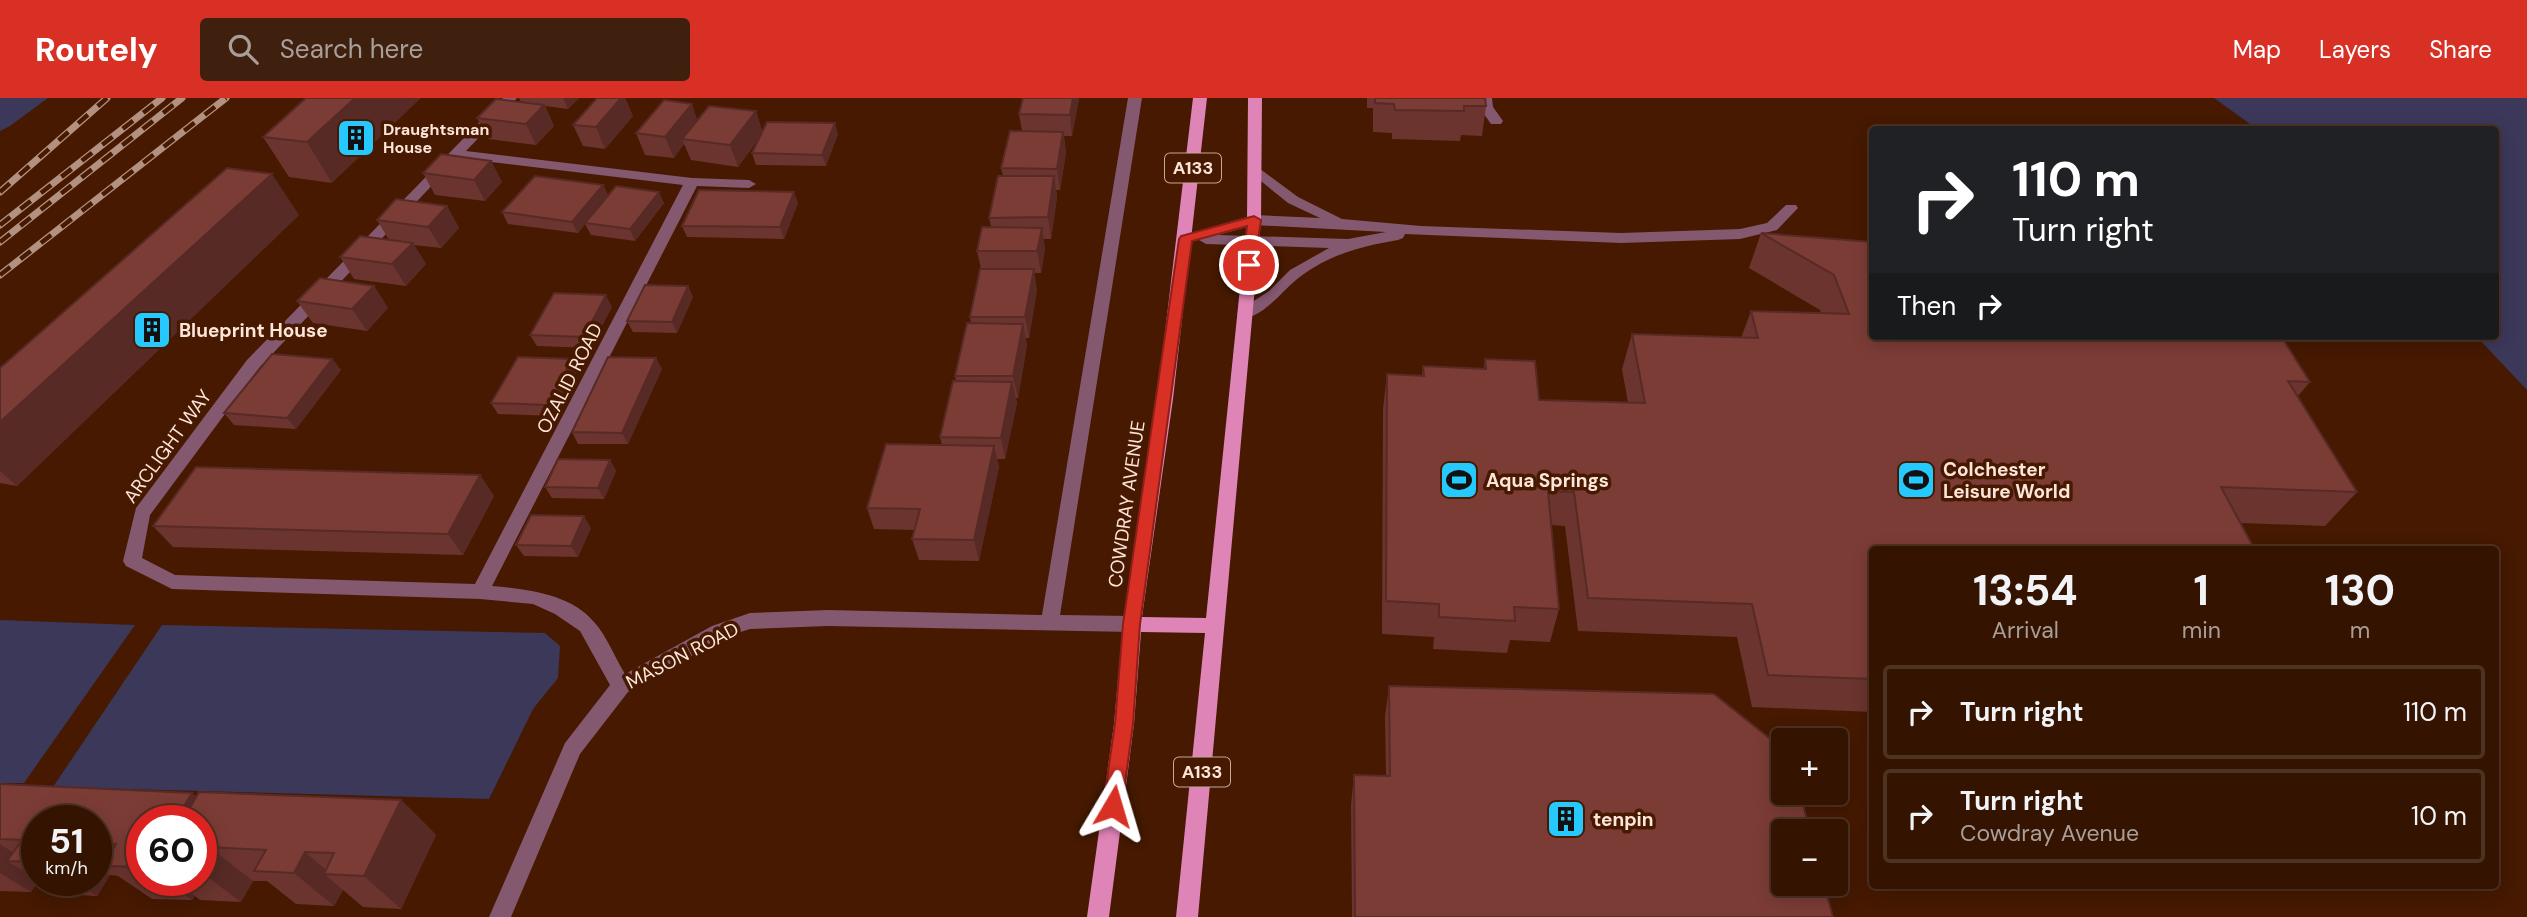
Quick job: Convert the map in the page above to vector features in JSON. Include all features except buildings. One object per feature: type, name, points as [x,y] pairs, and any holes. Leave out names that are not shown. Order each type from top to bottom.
[{"type":"main road","name":"COWDRAY AVENUE","points":[[1098,917],[1124,724],[1132,624],[1185,239],[1200,98]]},
{"type":"main road","name":"A133","points":[[1187,917],[1254,220],[1255,98]]},
{"type":"main road","points":[[1132,624],[1216,626]]},
{"type":"street","name":"ARCLIGHT WAY","points":[[510,98],[253,364],[142,513],[132,561],[172,582],[481,592],[535,597],[562,609],[587,626],[621,686]]},
{"type":"street","points":[[1049,621],[1135,98]]},
{"type":"street","points":[[1485,98],[1486,107],[1496,121]]},
{"type":"street","points":[[457,154],[692,183],[749,184]]},
{"type":"street","points":[[1255,170],[1293,200],[1344,224]]},
{"type":"street","name":"OZALID ROAD","points":[[481,592],[692,183]]},
{"type":"street","points":[[1185,239],[1254,220],[1421,231],[1621,237],[1740,234],[1772,227],[1791,208]]},
{"type":"street","points":[[1185,239],[1348,244],[1421,231]]},
{"type":"street","points":[[1245,314],[1274,295],[1294,272],[1348,244]]},
{"type":"street","name":"MASON ROAD","points":[[500,917],[572,749],[621,686],[719,631],[750,621],[828,618],[1132,624]]},
{"type":"shaded area","points":[[0,98],[48,98],[0,131]]},
{"type":"shaded area","points":[[2214,98],[2527,98],[2527,390],[2480,340],[2499,340],[2499,126],[2253,126]]},
{"type":"shaded area","points":[[0,620],[135,625],[24,783],[0,783]]},
{"type":"shaded area","points":[[162,625],[545,633],[560,646],[558,678],[533,709],[489,799],[53,787]]},
{"type":"railway","points":[[0,192],[107,98]]},
{"type":"railway","points":[[0,225],[162,98]]},
{"type":"railway","points":[[0,242],[182,98]]},
{"type":"railway","points":[[0,275],[226,98]]},
{"type":"place","name":"Draughtsman House","points":[[356,138]]},
{"type":"place","name":"Blueprint House","points":[[152,330]]},
{"type":"place","name":"Aqua Springs","points":[[1459,480]]},
{"type":"place","name":"Colchester Leisure World","points":[[1916,480]]},
{"type":"place","name":"tenpin","points":[[1566,819]]},
{"type":"route","points":[[1113,806],[1124,724],[1132,624],[1185,239],[1254,220],[1249,265]]}]
